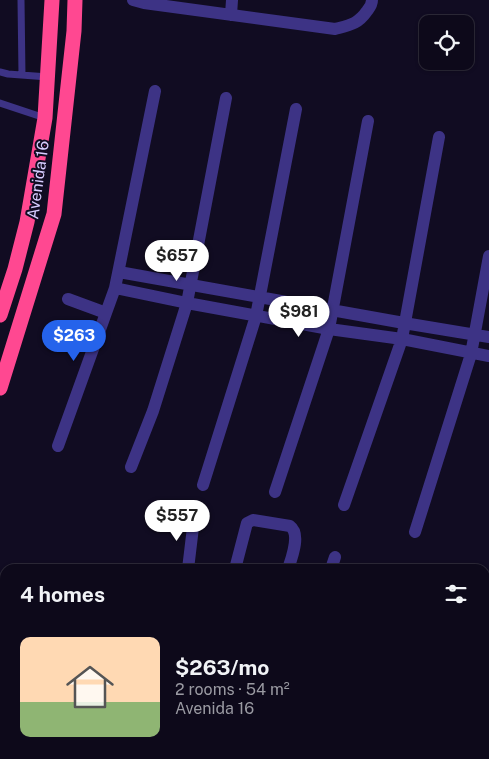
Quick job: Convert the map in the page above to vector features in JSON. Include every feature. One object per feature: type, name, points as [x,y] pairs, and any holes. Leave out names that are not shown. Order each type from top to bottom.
[{"type":"highway","name":"Avenida 16","points":[[0,315],[15,269],[26,222],[45,118],[52,0]]},
{"type":"highway","name":"Avenida 16","points":[[0,388],[54,214],[74,31],[75,0]]},
{"type":"street","points":[[133,0],[335,29],[351,25],[362,18],[372,4],[372,0]]},
{"type":"street","points":[[232,0],[232,15]]},
{"type":"street","points":[[58,446],[115,288],[155,91]]},
{"type":"street","points":[[131,467],[153,411],[187,303],[226,98]]},
{"type":"street","points":[[203,485],[256,316],[296,109]]},
{"type":"street","points":[[275,492],[329,329],[368,121]]},
{"type":"street","points":[[344,505],[402,339],[439,137]]},
{"type":"street","points":[[415,532],[471,354],[489,256]]},
{"type":"street","points":[[118,272],[489,337]]},
{"type":"street","points":[[115,288],[256,316],[402,339],[489,356]]},
{"type":"street","points":[[68,298],[106,313]]},
{"type":"street","points":[[189,564],[194,519]]},
{"type":"street","points":[[236,564],[247,523],[253,520],[293,528],[295,536],[289,564]]},
{"type":"lane","points":[[21,0],[22,75]]},
{"type":"lane","points":[[0,72],[48,77]]},
{"type":"lane","points":[[0,103],[45,118]]}]
